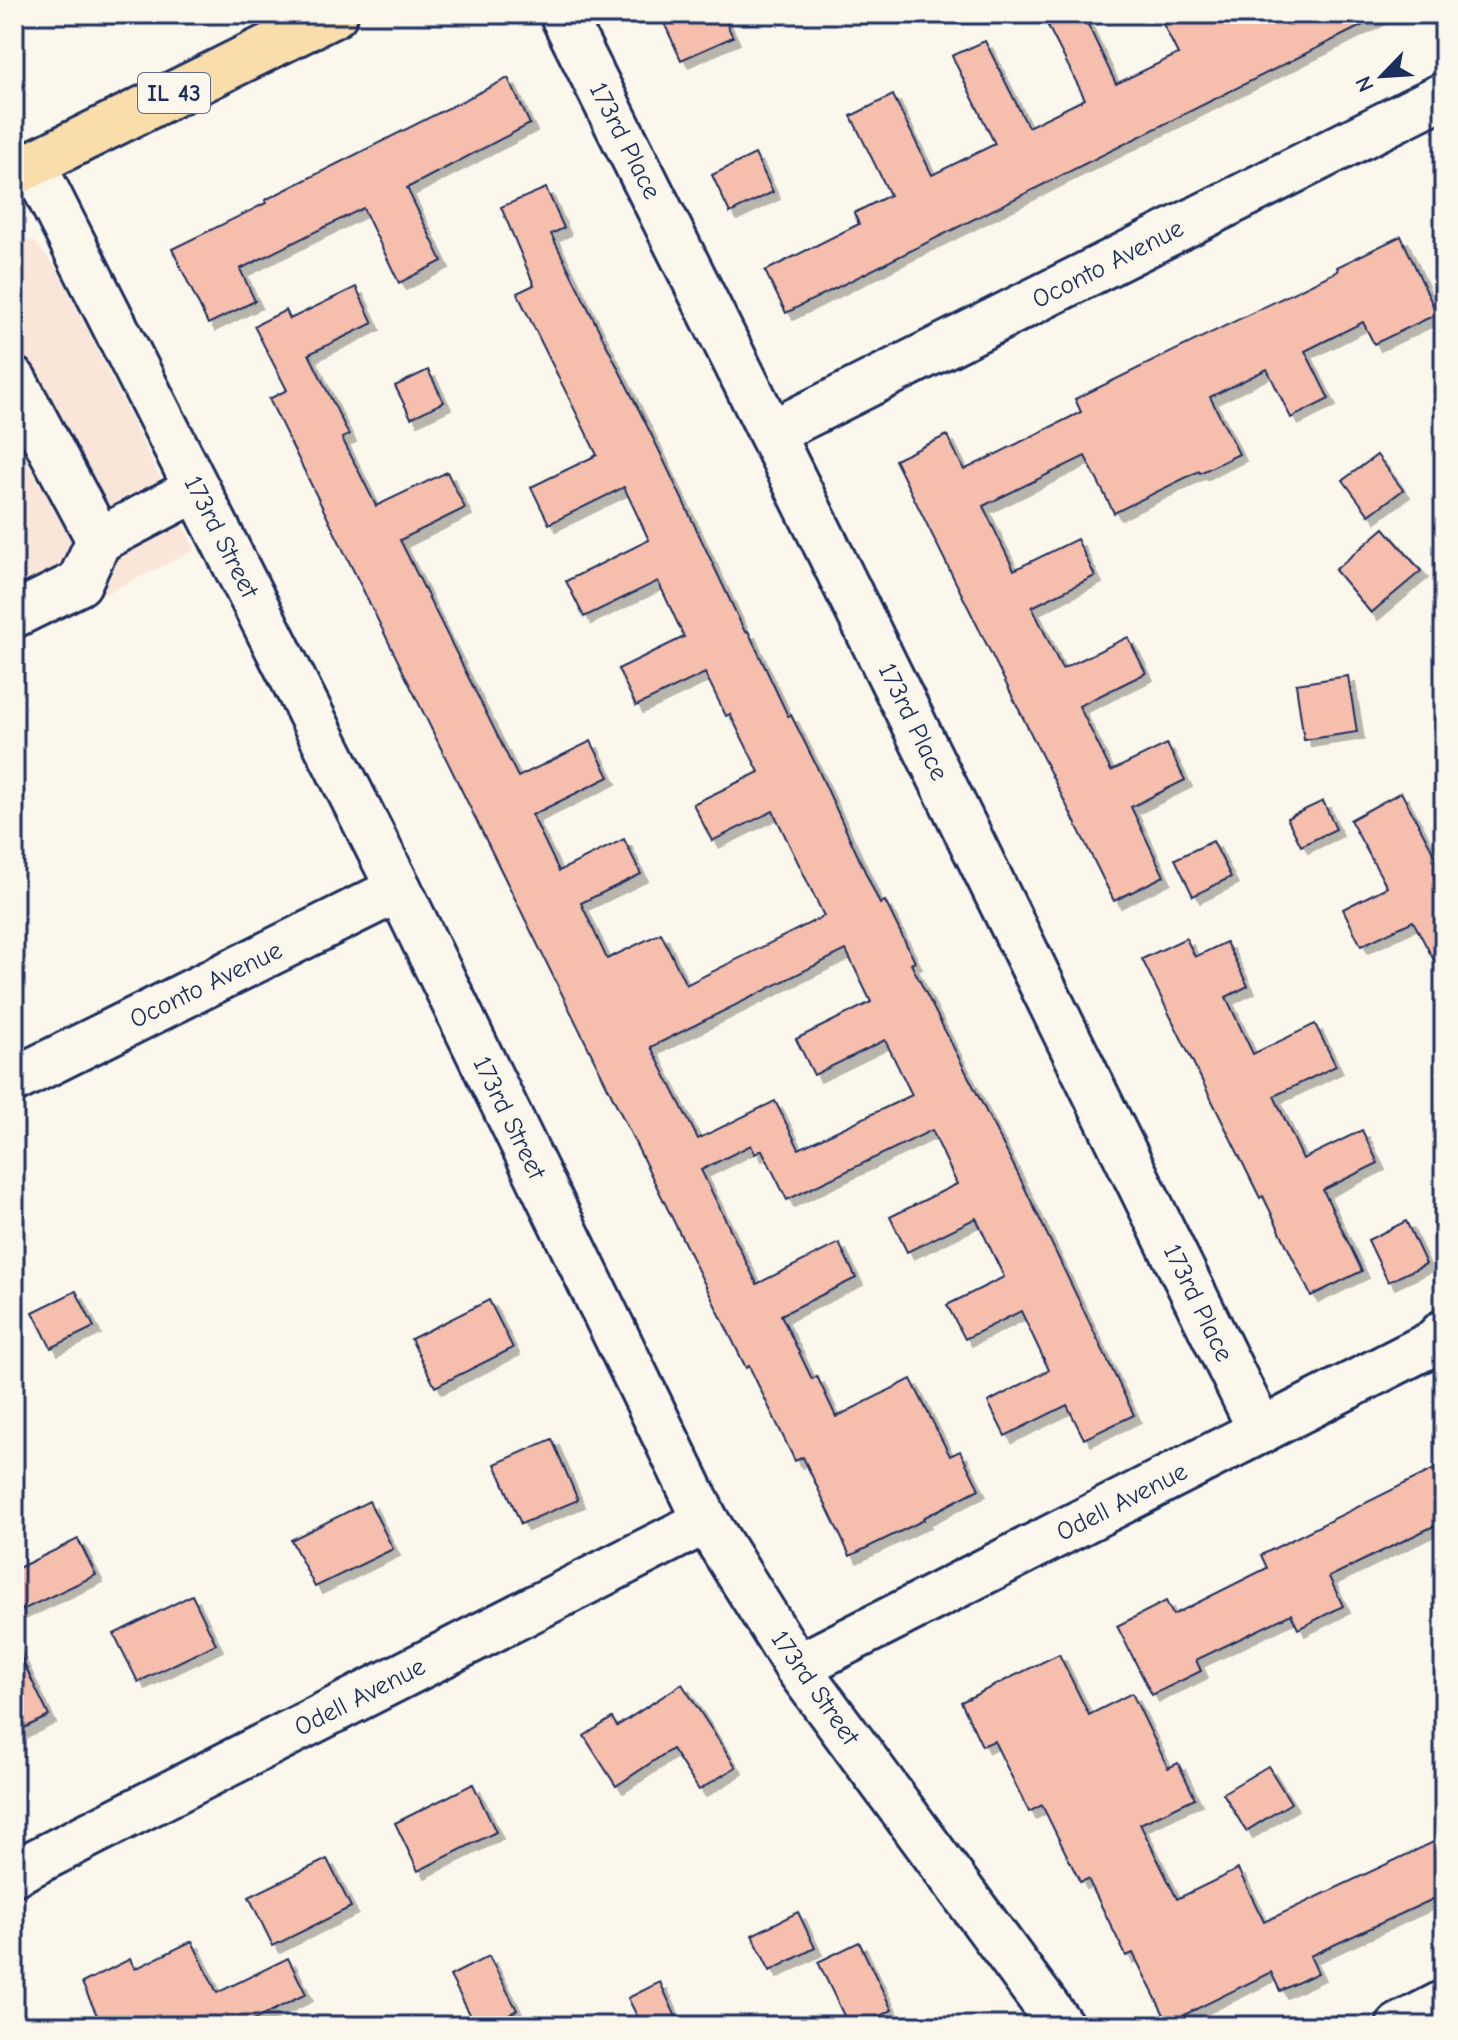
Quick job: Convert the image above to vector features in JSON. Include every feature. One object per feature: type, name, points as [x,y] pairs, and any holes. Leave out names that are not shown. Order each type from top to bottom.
[{"type":"main road","name":"IL 43","points":[[24,168],[335,14]]},
{"type":"street","name":"173rd Place","points":[[562,14],[1261,1431]]},
{"type":"street","name":"Oconto Avenue","points":[[771,433],[1444,95]]},
{"type":"street","name":"173rd Street","points":[[24,168],[197,489],[399,889],[706,1521],[797,1667],[1061,2026]]},
{"type":"street","points":[[14,380],[99,540]]},
{"type":"street","points":[[14,615],[79,583],[99,540],[197,489]]},
{"type":"street","name":"Oconto Avenue","points":[[14,1080],[399,889]]},
{"type":"street","name":"Odell Avenue","points":[[797,1667],[1433,1343],[1444,1332]]},
{"type":"street","name":"Odell Avenue","points":[[14,1873],[706,1521]]},
{"type":"street","points":[[1399,2026],[1444,2003]]},
{"type":"shaded area","points":[[33,240],[60,273],[195,550],[14,639],[14,242]]},
{"type":"building","points":[[660,14],[722,14],[733,37],[681,60]]},
{"type":"building","points":[[1072,14],[1083,14],[1116,84],[1178,54],[1158,14],[1385,14],[786,313],[765,271],[859,224],[854,213],[890,195],[851,116],[893,95],[932,175],[995,144],[952,56],[985,41],[1028,127],[1085,99],[1048,26]]},
{"type":"building","points":[[508,78],[530,124],[407,188],[442,261],[399,283],[363,208],[240,269],[255,301],[208,324],[172,249]]},
{"type":"building","points":[[755,154],[773,192],[730,213],[712,175]]},
{"type":"building","points":[[546,188],[564,228],[551,234],[745,632],[748,631],[788,716],[791,715],[816,765],[880,904],[885,901],[915,962],[911,964],[1019,1176],[1134,1415],[1084,1439],[1067,1405],[1005,1436],[988,1402],[1049,1370],[1021,1311],[965,1339],[947,1305],[1004,1277],[976,1218],[907,1252],[890,1217],[957,1184],[932,1130],[787,1200],[762,1150],[755,1154],[751,1145],[701,1170],[757,1284],[839,1243],[856,1278],[781,1315],[812,1379],[817,1376],[836,1417],[911,1379],[950,1456],[960,1451],[979,1489],[850,1556],[803,1457],[795,1461],[749,1366],[746,1368],[269,399],[287,390],[254,326],[286,310],[290,319],[356,287],[373,323],[309,354],[349,435],[342,438],[376,506],[447,472],[465,508],[400,540],[518,777],[591,741],[609,777],[532,815],[559,871],[624,839],[641,874],[581,903],[607,959],[661,933],[686,985],[824,916],[773,811],[712,841],[693,804],[759,772],[705,673],[636,706],[618,669],[684,637],[658,581],[584,617],[566,581],[649,540],[624,487],[549,524],[531,487],[597,455],[517,293],[534,285],[501,207]],"holes":[[[846,950],[871,1002],[796,1039],[814,1075],[885,1040],[912,1095],[799,1149],[775,1101],[698,1139],[651,1047]]]},
{"type":"building","points":[[1401,236],[1437,314],[1374,344],[1363,322],[1305,351],[1329,399],[1291,418],[1267,369],[1210,397],[1239,454],[1200,473],[1114,513],[1085,456],[983,506],[1014,570],[1077,539],[1095,576],[1032,607],[1062,669],[1128,637],[1146,673],[1079,706],[1111,771],[1167,744],[1185,780],[1131,807],[1164,876],[1114,901],[895,460],[947,435],[964,470],[1081,412],[1075,399],[1338,271],[1337,267]]},
{"type":"building","points":[[428,370],[444,402],[411,418],[395,386]]},
{"type":"building","points":[[1377,455],[1403,490],[1369,515],[1343,480]]},
{"type":"building","points":[[1384,528],[1421,571],[1371,613],[1335,570]]},
{"type":"building","points":[[1348,676],[1357,732],[1304,740],[1296,684]]},
{"type":"building","points":[[1401,792],[1444,872],[1444,979],[1413,921],[1361,946],[1343,909],[1387,887],[1350,820]]},
{"type":"building","points":[[1323,801],[1336,829],[1301,846],[1287,818]]},
{"type":"building","points":[[1213,841],[1231,877],[1193,896],[1175,859]]},
{"type":"building","points":[[1186,938],[1195,957],[1226,942],[1248,986],[1226,997],[1253,1054],[1315,1024],[1336,1066],[1274,1096],[1303,1159],[1362,1130],[1378,1163],[1323,1190],[1362,1271],[1311,1296],[1142,959]]},
{"type":"building","points":[[1406,1221],[1426,1264],[1388,1282],[1368,1240]]},
{"type":"building","points":[[76,1291],[94,1327],[51,1348],[33,1312]]},
{"type":"building","points":[[489,1300],[513,1348],[435,1387],[411,1339]]},
{"type":"building","points":[[552,1439],[578,1500],[521,1524],[495,1464]]},
{"type":"building","points":[[1444,1464],[1444,1521],[1329,1577],[1343,1606],[1298,1629],[1291,1614],[1196,1660],[1201,1671],[1152,1695],[1117,1626],[1166,1601],[1173,1615],[1267,1568],[1261,1555]]},
{"type":"building","points":[[369,1501],[393,1549],[315,1587],[291,1540]]},
{"type":"building","points":[[78,1539],[96,1575],[14,1614],[14,1570]]},
{"type":"building","points":[[192,1595],[216,1644],[138,1682],[114,1634]]},
{"type":"building","points":[[14,1643],[49,1716],[14,1733]]},
{"type":"building","points":[[1059,1654],[1089,1715],[1132,1693],[1168,1768],[1178,1763],[1195,1798],[1140,1824],[1177,1899],[1238,1869],[1264,1922],[1444,1837],[1444,1894],[1310,1956],[1318,1973],[1280,1991],[1271,1972],[1168,2023],[1133,1953],[1126,1956],[1088,1879],[1080,1882],[1042,1805],[1029,1812],[994,1741],[982,1746],[961,1702]]},
{"type":"building","points":[[682,1684],[736,1767],[699,1790],[672,1749],[616,1786],[584,1736],[612,1718],[617,1726]]},
{"type":"building","points":[[1268,1766],[1291,1803],[1246,1831],[1223,1793]]},
{"type":"building","points":[[473,1784],[496,1832],[418,1871],[395,1823]]},
{"type":"building","points":[[327,1859],[351,1907],[273,1946],[249,1897]]},
{"type":"building","points":[[798,1912],[815,1948],[770,1971],[752,1935]]},
{"type":"building","points":[[192,1941],[217,1993],[288,1958],[306,1994],[242,2026],[102,2026],[82,1983],[130,1959],[135,1969]]},
{"type":"building","points":[[859,1942],[892,2010],[859,2026],[849,2026],[818,1962]]},
{"type":"building","points":[[489,1956],[517,2010],[486,2026],[476,2026],[450,1976]]},
{"type":"building","points":[[660,1982],[676,2017],[658,2026],[642,2026],[628,1998]]}]
